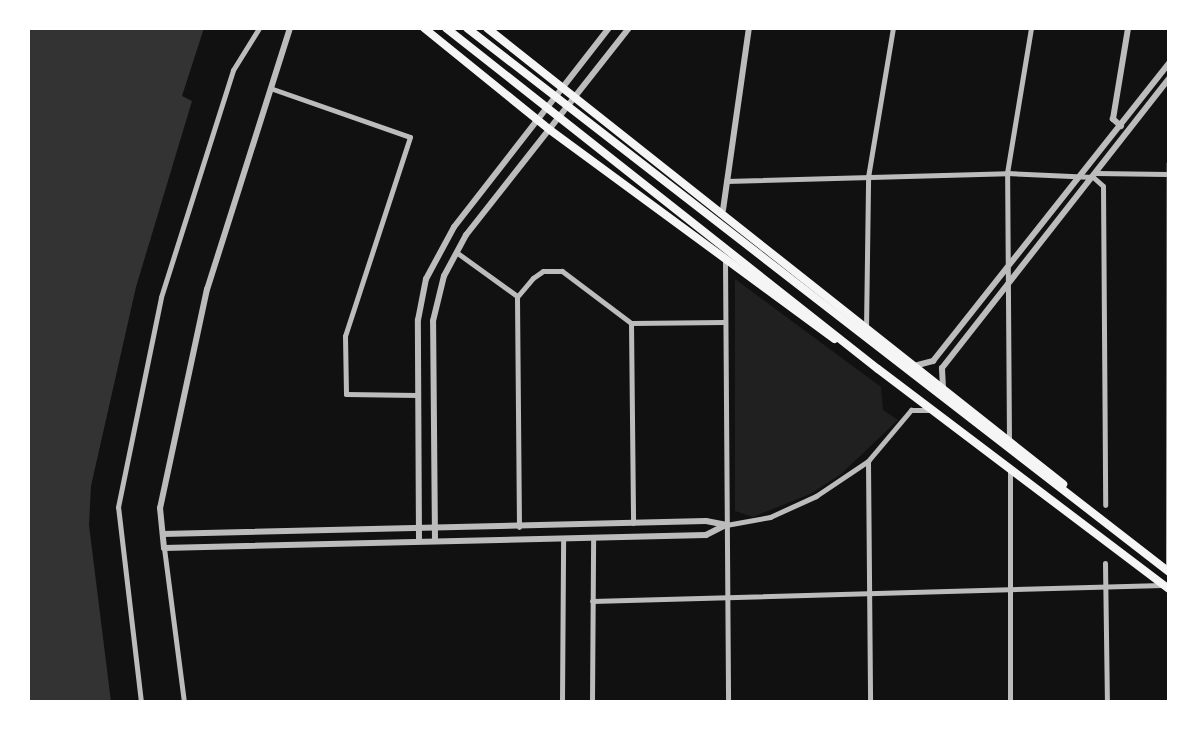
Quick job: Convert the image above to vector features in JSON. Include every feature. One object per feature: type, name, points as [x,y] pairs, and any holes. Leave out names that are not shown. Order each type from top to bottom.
[{"type":"highway","points":[[424,28],[538,121],[934,410],[1167,587]]},
{"type":"highway","points":[[446,28],[878,369]]},
{"type":"highway","points":[[467,28],[1168,572]]},
{"type":"highway","points":[[487,28],[723,210],[1151,560]]},
{"type":"street","points":[[141,702],[118,507],[161,297],[233,70],[259,28]]},
{"type":"street","points":[[184,702],[160,508],[201,316],[269,87],[290,28]]},
{"type":"street","points":[[419,541],[419,310],[426,279],[454,227],[609,28]]},
{"type":"street","points":[[435,541],[433,321],[437,296],[456,252],[629,28]]},
{"type":"street","points":[[723,210],[749,28]]},
{"type":"street","points":[[866,330],[868,177],[893,28]]},
{"type":"street","points":[[1009,441],[1007,173],[1031,28]]},
{"type":"street","points":[[1127,130],[1113,119],[1128,28]]},
{"type":"street","points":[[914,366],[933,361],[1169,63]]},
{"type":"street","points":[[943,389],[942,368],[1169,78]]},
{"type":"street","points":[[269,87],[410,137],[345,336],[346,394],[417,395]]},
{"type":"street","points":[[1168,572],[1169,163]]},
{"type":"street","points":[[725,181],[1007,173],[1167,174]]},
{"type":"street","points":[[1094,175],[1103,186],[1105,505]]},
{"type":"street","points":[[456,252],[517,297]]},
{"type":"street","points":[[725,260],[728,702]]},
{"type":"street","points":[[519,527],[517,297],[543,271],[562,271],[631,323],[724,322]]},
{"type":"street","points":[[631,323],[633,523]]},
{"type":"street","points":[[164,548],[706,535],[726,525],[797,506],[868,461],[911,410],[934,410]]},
{"type":"street","points":[[868,461],[870,702]]},
{"type":"street","points":[[1010,468],[1010,702]]},
{"type":"street","points":[[163,534],[633,523],[726,525]]},
{"type":"street","points":[[562,702],[563,540]]},
{"type":"street","points":[[592,702],[593,540]]},
{"type":"street","points":[[1105,563],[1107,702]]},
{"type":"street","points":[[592,601],[1167,587]]},
{"type":"shaded area","points":[[28,28],[204,28],[182,96],[192,101],[136,287],[91,486],[89,525],[111,702],[28,702]]},
{"type":"shaded area","points":[[735,279],[881,387],[883,410],[898,420],[841,474],[810,494],[753,517],[735,511]]}]
